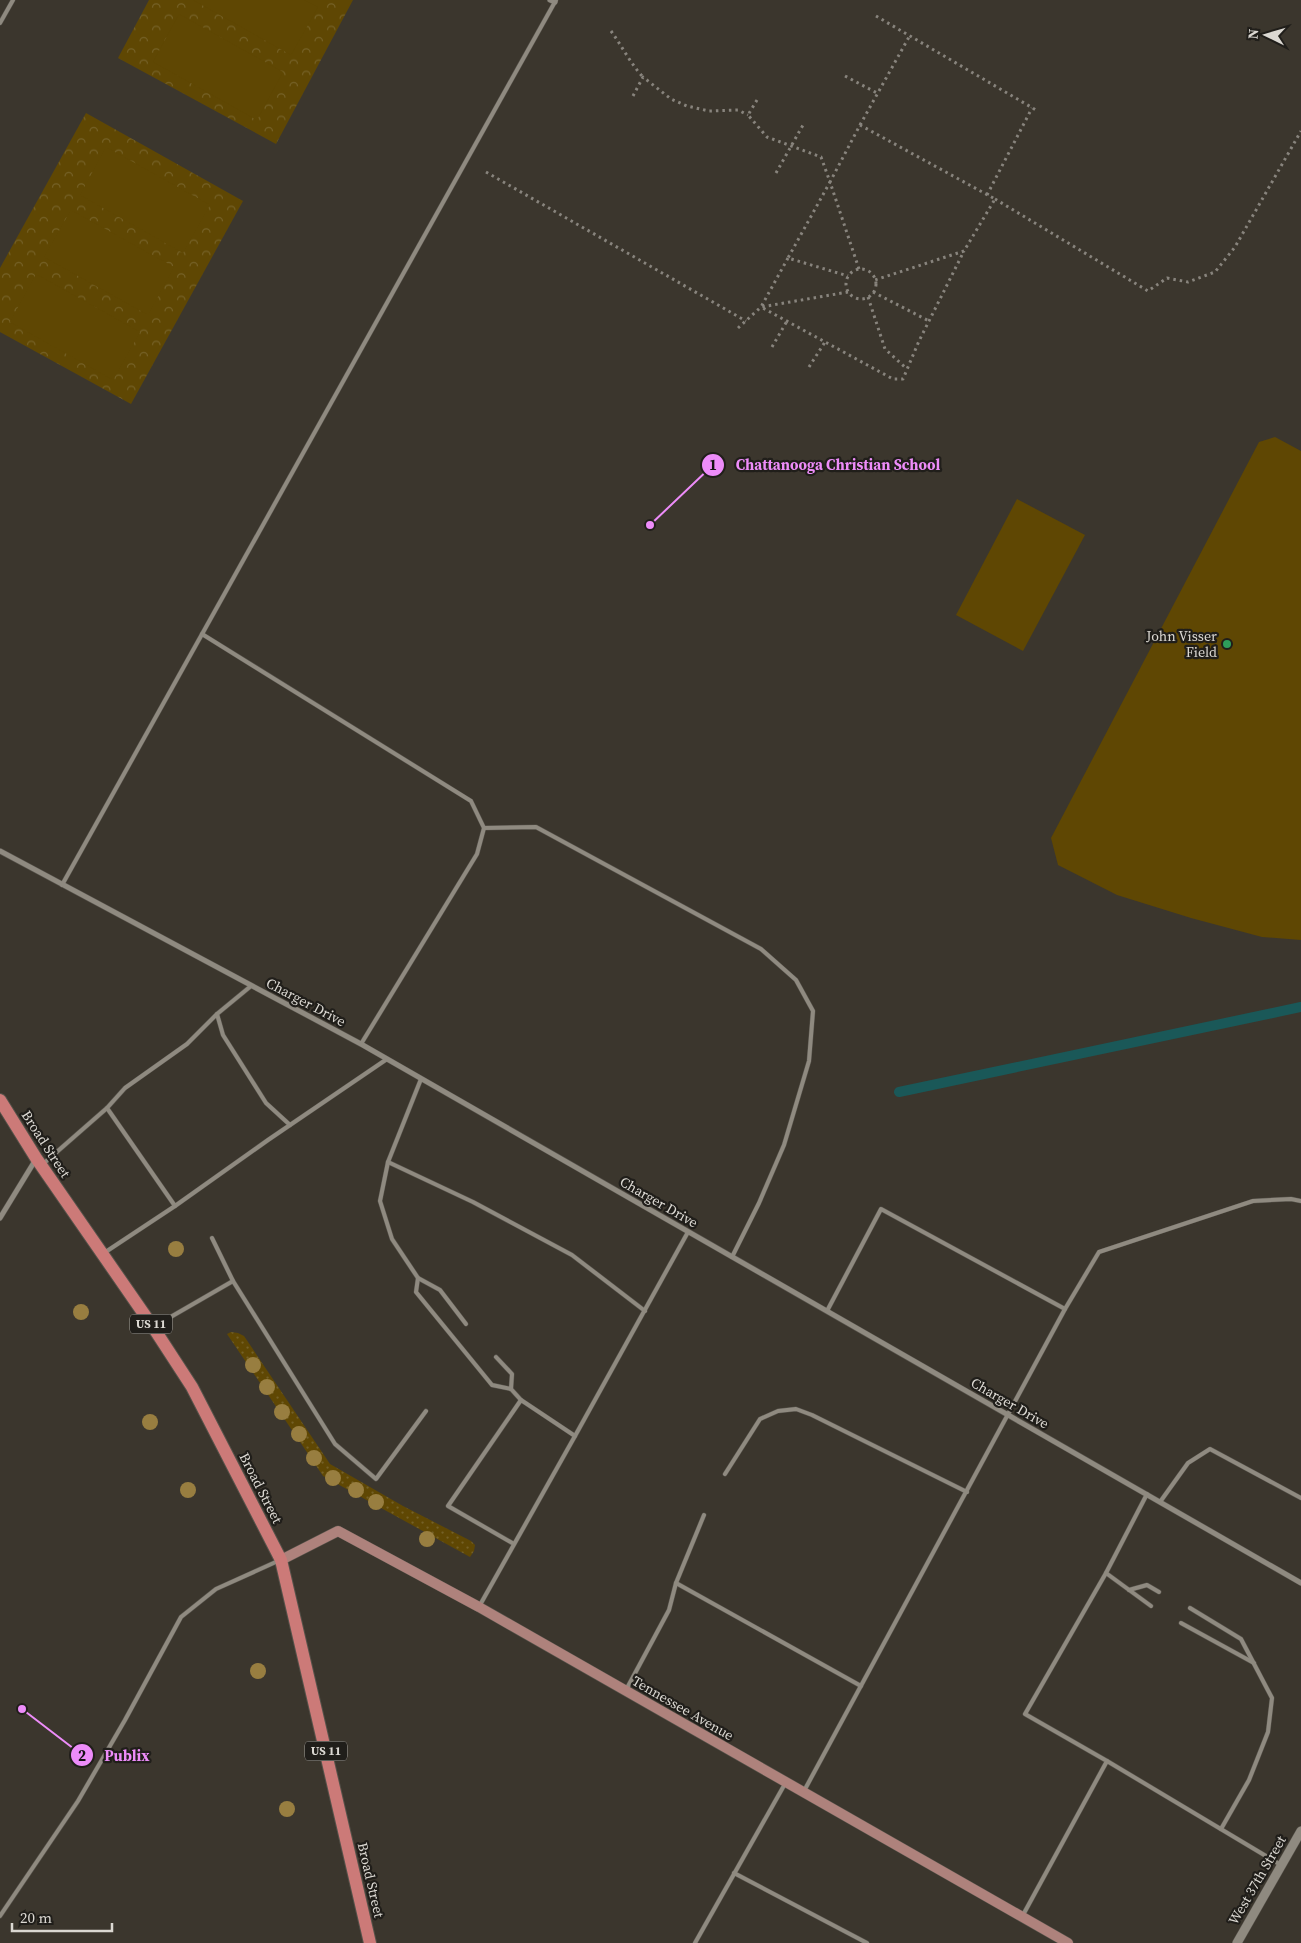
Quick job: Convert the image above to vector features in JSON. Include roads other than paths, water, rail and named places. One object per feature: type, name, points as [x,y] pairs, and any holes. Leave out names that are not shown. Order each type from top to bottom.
[{"type":"main road","name":"Broad Street","points":[[0,1100],[39,1162],[192,1387],[281,1560],[370,1943]]},
{"type":"main road","name":"Tennessee Avenue","points":[[281,1560],[338,1531],[479,1607],[1068,1943]]},
{"type":"street","name":"Charger Drive","points":[[0,851],[361,1044],[1301,1583]]},
{"type":"street","points":[[0,1218],[39,1162]]},
{"type":"street","name":"West 37th Street","points":[[1237,1943],[1301,1831]]},
{"type":"lane","points":[[0,23],[13,0]]},
{"type":"lane","points":[[62,885],[554,1]]},
{"type":"lane","points":[[202,634],[471,801],[484,828],[477,854],[361,1044]]},
{"type":"lane","points":[[484,828],[536,828],[761,949],[796,980],[813,1011],[809,1061],[784,1145],[759,1203],[732,1257]]},
{"type":"lane","points":[[39,1162],[107,1108],[125,1088],[187,1044],[217,1014],[251,986]]},
{"type":"lane","points":[[217,1014],[223,1035],[266,1103],[290,1125]]},
{"type":"lane","points":[[102,1254],[387,1060]]},
{"type":"lane","points":[[421,1079],[388,1162],[380,1201],[392,1239],[418,1278],[440,1290],[466,1324]]},
{"type":"lane","points":[[107,1108],[175,1206]]},
{"type":"lane","points":[[388,1162],[472,1202],[572,1255],[645,1311]]},
{"type":"lane","points":[[803,1792],[1065,1309],[1099,1252],[1253,1202],[1291,1199],[1301,1201]]},
{"type":"lane","points":[[827,1312],[881,1209],[1065,1309]]},
{"type":"lane","points":[[479,1607],[688,1232]]},
{"type":"lane","points":[[212,1238],[233,1280],[335,1444],[376,1479],[426,1411]]},
{"type":"lane","points":[[418,1278],[416,1292],[492,1385],[511,1389],[521,1400],[575,1436]]},
{"type":"lane","points":[[153,1327],[233,1280]]},
{"type":"lane","points":[[496,1357],[512,1374],[511,1389]]},
{"type":"lane","points":[[514,1544],[448,1506],[521,1400]]},
{"type":"lane","points":[[725,1474],[760,1419],[778,1411],[796,1409],[812,1415],[967,1492]]},
{"type":"lane","points":[[1160,1502],[1188,1463],[1210,1449],[1301,1498]]},
{"type":"lane","points":[[1146,1494],[1106,1573],[1025,1714],[1281,1865]]},
{"type":"lane","points":[[625,1691],[668,1610],[676,1583],[704,1515]]},
{"type":"lane","points":[[0,1916],[78,1801],[125,1720],[180,1618],[216,1590],[281,1560]]},
{"type":"lane","points":[[1106,1573],[1151,1606]]},
{"type":"lane","points":[[676,1583],[861,1686]]},
{"type":"lane","points":[[1129,1590],[1148,1586],[1159,1592]]},
{"type":"lane","points":[[1190,1608],[1241,1639],[1272,1698],[1268,1732],[1249,1780],[1221,1829]]},
{"type":"lane","points":[[1182,1623],[1254,1663]]},
{"type":"lane","points":[[1022,1917],[1107,1761]]},
{"type":"lane","points":[[695,1943],[786,1782]]},
{"type":"lane","points":[[734,1873],[867,1943]]},
{"type":"waterway","points":[[899,1092],[1301,1007]]},
{"type":"place","name":"Chattanooga Christian School","points":[[650,525]]},
{"type":"place","name":"John Visser Field","points":[[1227,644]]},
{"type":"place","name":"Publix","points":[[22,1709]]}]
